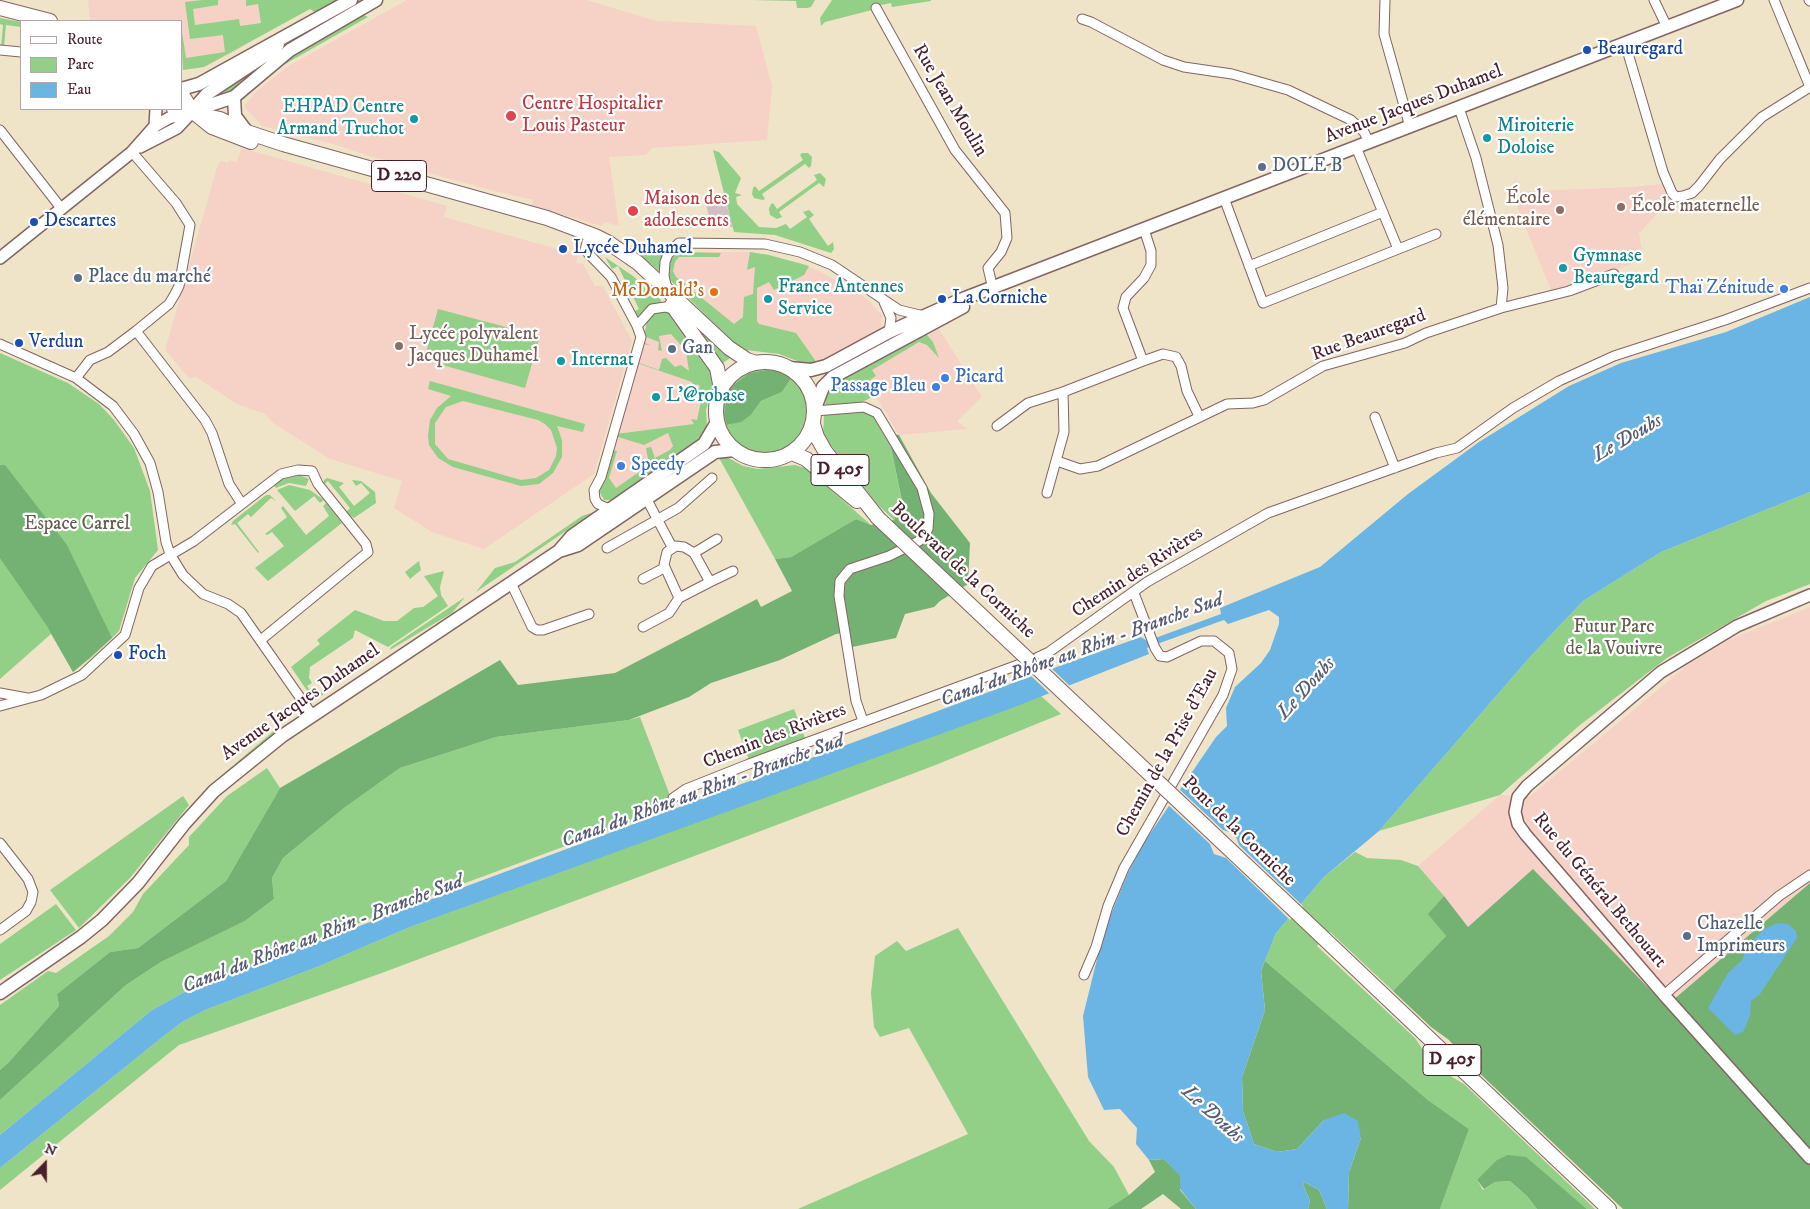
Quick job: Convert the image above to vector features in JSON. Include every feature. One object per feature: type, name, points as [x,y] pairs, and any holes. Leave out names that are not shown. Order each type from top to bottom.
[{"type":"main road","points":[[182,89],[199,84],[268,44],[281,40],[351,0]]},
{"type":"main road","points":[[187,108],[234,97],[290,50],[376,0]]},
{"type":"main road","name":"Avenue Jacques Duhamel","points":[[814,414],[823,387],[833,377],[926,320],[993,288],[1737,0]]},
{"type":"main road","points":[[0,8],[47,20]]},
{"type":"main road","points":[[187,108],[272,51],[281,40]]},
{"type":"main road","points":[[182,96],[187,108]]},
{"type":"main road","points":[[234,97],[235,116],[247,132]]},
{"type":"main road","name":"D 220","points":[[187,108],[220,119],[247,132],[579,229],[625,253],[667,289],[729,348],[756,363]]},
{"type":"main road","name":"D 220","points":[[187,108],[212,127],[239,138],[562,232],[587,242],[630,266],[662,294],[676,310],[717,368],[721,389]]},
{"type":"main road","name":"Avenue Jacques Duhamel","points":[[789,368],[811,370],[826,366],[889,332],[926,320]]},
{"type":"main road","points":[[771,362],[789,368],[802,378],[808,387],[814,414],[804,442],[792,453],[775,460],[762,461],[745,456],[734,450],[723,438],[717,422],[716,407],[721,389],[734,373],[756,363],[771,362]]},
{"type":"main road","name":"Boulevard de la Corniche","points":[[814,414],[819,442],[875,515]]},
{"type":"main road","name":"Avenue Jacques Duhamel","points":[[0,993],[81,937],[102,920],[138,883],[184,824],[226,780],[282,736],[560,551],[578,544],[704,444],[717,422]]},
{"type":"main road","name":"Avenue Jacques Duhamel","points":[[560,551],[572,536],[615,506],[644,493],[716,452],[734,450]]},
{"type":"main road","name":"Boulevard de la Corniche","points":[[792,453],[806,459],[875,515],[1156,780]]},
{"type":"main road","name":"Pont de la Corniche","points":[[1156,780],[1609,1209]]},
{"type":"street","points":[[1385,0],[1384,34],[1410,127]]},
{"type":"street","points":[[1654,0],[1667,27]]},
{"type":"street","points":[[1625,43],[1655,152],[1676,197],[1692,192],[1720,159],[1762,117],[1810,87],[1774,0]]},
{"type":"street","name":"Rue Jean Moulin","points":[[876,8],[955,150],[1005,213],[1007,238],[1001,252],[988,268],[993,288]]},
{"type":"street","points":[[1082,19],[1162,60],[1184,67],[1232,74],[1288,90],[1351,120],[1364,132],[1369,142]]},
{"type":"street","points":[[0,50],[20,52]]},
{"type":"street","points":[[132,152],[155,126],[187,108]]},
{"type":"street","points":[[0,258],[132,152],[177,128],[187,108]]},
{"type":"street","points":[[1459,108],[1476,158],[1498,244],[1503,288],[1501,308]]},
{"type":"street","points":[[155,126],[156,110]]},
{"type":"street","points":[[0,130],[61,208]]},
{"type":"street","points":[[1356,147],[1398,250]]},
{"type":"street","points":[[76,378],[90,360],[108,352],[169,304],[179,286],[190,225],[176,203],[132,152]]},
{"type":"street","points":[[1224,198],[1263,303],[1436,234]]},
{"type":"street","points":[[1248,266],[1383,212]]},
{"type":"street","points":[[1144,229],[1151,251],[1151,265],[1144,278],[1126,297],[1123,308],[1144,361]]},
{"type":"street","points":[[587,242],[585,250],[611,277],[641,337],[601,478],[594,490],[595,499],[598,504],[607,508],[615,506]]},
{"type":"street","points":[[667,289],[664,276],[665,262],[668,254],[679,243],[765,244],[800,252],[845,272],[899,310],[926,320]]},
{"type":"street","name":"Rue Beauregard","points":[[1057,461],[1080,469],[1098,466],[1199,416],[1228,404],[1258,402],[1323,366],[1405,343],[1426,333],[1501,308],[1569,291],[1614,274]]},
{"type":"street","name":"Chemin des Rivières","points":[[673,798],[686,789],[863,721],[1034,659],[1049,652],[1147,582],[1268,513],[1457,448],[1514,408],[1578,372],[1614,356],[1725,320],[1810,288]]},
{"type":"street","points":[[884,301],[891,318],[889,332]]},
{"type":"street","points":[[637,326],[648,312],[655,308],[676,310]]},
{"type":"street","points":[[136,331],[205,420],[212,433],[229,484],[242,504]]},
{"type":"street","points":[[0,344],[76,378],[113,406],[144,450],[154,474],[164,532],[170,554],[183,575],[195,589],[235,608],[262,639],[313,716]]},
{"type":"street","points":[[997,426],[1028,403],[1063,392],[1163,354],[1176,357],[1182,366],[1187,390],[1199,416]]},
{"type":"street","points":[[1047,493],[1064,432],[1063,392]]},
{"type":"street","points":[[814,414],[864,407],[877,413],[922,488],[929,514],[928,529],[919,541],[889,556],[850,569],[840,581],[839,596],[856,701],[863,721]]},
{"type":"street","points":[[1375,417],[1395,468]]},
{"type":"street","points":[[0,706],[30,698],[76,679],[121,641],[129,627],[136,595],[143,579],[152,566],[194,541],[281,474],[298,470],[312,471],[318,484],[366,544],[368,552],[262,639]]},
{"type":"street","points":[[608,548],[678,508],[712,478]]},
{"type":"street","points":[[644,493],[672,547]]},
{"type":"street","points":[[694,553],[717,539]]},
{"type":"street","points":[[672,547],[684,547],[694,553],[710,582]]},
{"type":"street","points":[[672,547],[665,556],[664,568],[679,598]]},
{"type":"street","points":[[642,579],[664,568]]},
{"type":"street","points":[[643,626],[669,613],[679,598],[732,571]]},
{"type":"street","points":[[511,583],[532,627],[537,630],[543,630],[589,614]]},
{"type":"street","name":"Chemin de la Prise d'Eau","points":[[1084,975],[1124,868],[1202,733],[1231,675],[1232,661],[1229,653],[1214,641],[1192,644],[1166,657],[1160,656],[1154,648],[1134,593]]},
{"type":"street","name":"Rue du Général Bethouart","points":[[1810,595],[1736,626],[1678,660],[1645,684],[1523,790],[1517,800],[1515,812],[1518,824],[1526,835],[1664,995],[1810,1158]]},
{"type":"street","points":[[0,693],[30,698]]},
{"type":"street","points":[[0,843],[28,879],[33,892],[31,902],[26,911],[0,930]]},
{"type":"street","points":[[1664,995],[1779,896],[1810,875]]},
{"type":"shaded area","points":[[88,0],[311,0],[236,51],[204,67],[182,70],[182,20],[90,20]]},
{"type":"shaded area","name":"Centre Hospitalier Louis Pasteur","points":[[407,0],[586,0],[657,21],[756,26],[772,86],[767,140],[652,148],[646,155],[609,157],[619,226],[605,222],[601,226],[531,205],[534,200],[490,190],[337,145],[262,126],[244,106],[257,91],[287,67]]},
{"type":"shaded area","name":"Lycée polyvalent Jacques Duhamel","points":[[242,148],[447,206],[444,217],[578,255],[576,263],[583,264],[595,286],[603,286],[632,341],[594,474],[484,549],[432,532],[394,508],[402,481],[330,459],[273,423],[265,414],[237,404],[196,377],[189,378],[165,350],[218,164],[221,161],[228,163],[229,160],[236,162]]},
{"type":"shaded area","points":[[1662,184],[1669,201],[1656,203],[1658,213],[1639,233],[1643,260],[1552,292],[1511,192]]},
{"type":"shaded area","points":[[725,200],[733,227],[711,226],[706,204]]},
{"type":"shaded area","points":[[680,252],[750,252],[801,263],[827,275],[867,299],[882,315],[880,330],[820,361],[751,345],[670,280],[669,274],[672,257]]},
{"type":"shaded area","points":[[664,313],[705,380],[696,436],[603,497],[600,492],[648,320]]},
{"type":"shaded area","points":[[939,329],[982,397],[957,421],[967,429],[899,435],[863,374]]},
{"type":"shaded area","points":[[1810,607],[1810,883],[1666,1006],[1533,870],[1468,927],[1418,866],[1500,795],[1529,797],[1690,663],[1733,638]]},
{"type":"green space","points":[[218,0],[218,5],[193,9],[195,25],[239,19],[240,26],[261,23],[258,4],[246,6],[246,0],[340,0],[316,13],[310,9],[204,67],[183,70],[182,32],[186,58],[225,52],[223,35],[190,39],[185,2]]},
{"type":"green space","points":[[358,0],[368,0],[235,90],[217,99],[212,95],[292,39]]},
{"type":"green space","points":[[752,0],[815,0],[811,7],[797,8],[796,1]]},
{"type":"green space","points":[[832,0],[931,1],[892,7],[891,3],[871,7],[872,10],[825,22],[821,26],[820,18]]},
{"type":"green space","points":[[362,14],[368,17],[280,67],[240,102],[238,100],[282,60]]},
{"type":"green space","points":[[0,18],[20,22],[20,27],[6,25],[4,47],[1,47],[3,25],[0,24]]},
{"type":"green space","points":[[713,150],[719,152],[741,178],[735,193],[742,195],[736,197],[737,204],[759,227],[776,228],[786,224],[790,229],[807,217],[803,212],[809,210],[814,215],[809,219],[828,246],[833,242],[834,249],[831,253],[775,235],[734,232]]},
{"type":"green space","points":[[808,153],[812,157],[809,168],[805,164],[762,194],[765,199],[754,198],[752,194],[755,186],[759,191],[803,160],[800,155]]},
{"type":"green space","points":[[820,173],[826,179],[824,187],[819,183],[779,212],[782,217],[777,219],[770,215],[769,209],[771,204],[773,203],[777,209],[817,180],[814,175]]},
{"type":"green space","points":[[634,246],[638,246],[641,250],[657,251],[663,246],[669,247],[661,261],[659,271],[633,249]]},
{"type":"green space","points":[[683,252],[721,253],[719,257],[679,257],[675,262],[673,271],[676,277],[734,324],[743,317],[744,297],[753,294],[755,267],[747,270],[750,252],[809,266],[804,275],[774,290],[769,282],[757,288],[757,321],[759,324],[796,333],[817,363],[805,364],[779,354],[746,350],[733,342],[670,280],[668,268],[670,261],[675,255]]},
{"type":"green space","points":[[605,257],[633,276],[661,300],[661,303],[650,305],[640,315],[636,316],[633,312],[639,309],[618,266],[612,269]]},
{"type":"green space","points":[[438,309],[540,336],[525,388],[424,360]]},
{"type":"green space","points":[[680,309],[733,356],[720,365]]},
{"type":"green space","points":[[661,310],[672,314],[712,370],[714,380],[706,410],[707,427],[698,440],[611,500],[604,500],[599,491],[611,450],[617,451],[609,478],[616,488],[649,465],[646,448],[651,447],[655,458],[670,450],[673,446],[668,433],[644,445],[615,436],[616,434],[694,424],[691,419],[697,420],[703,392],[697,391],[700,386],[697,384],[694,388],[692,382],[637,363],[643,342],[650,345],[643,344],[639,363],[659,370],[662,359],[666,358],[675,367],[681,365],[689,371],[686,351],[671,334],[659,336],[662,351],[658,350],[659,342],[644,336],[647,321],[653,313]]},
{"type":"green space","points":[[923,335],[927,335],[933,342],[939,358],[927,345],[919,342],[872,370],[876,376],[870,380],[879,394],[862,402],[825,408],[826,397],[833,386],[853,372]]},
{"type":"green space","name":"Espace Carrel","points":[[0,353],[68,383],[99,404],[114,420],[134,448],[150,491],[158,550],[135,578],[119,631],[73,672],[51,634],[0,679]]},
{"type":"green space","points":[[764,366],[782,370],[798,381],[808,397],[809,423],[800,440],[785,451],[770,456],[749,453],[736,445],[724,428],[720,414],[722,399],[733,380],[744,371]],"holes":[[[766,370],[790,380],[782,392],[761,401],[751,415],[741,421],[728,425],[724,414],[727,393],[732,386],[749,373]]]},
{"type":"green space","points":[[766,370],[781,372],[791,377],[790,380],[782,392],[761,401],[751,415],[741,422],[727,425],[724,414],[727,393],[732,386],[749,373]]},
{"type":"green space","points":[[430,381],[585,424],[583,432],[557,426],[562,440],[562,457],[553,473],[539,484],[521,486],[453,467],[438,458],[429,445],[430,420],[437,408],[451,396],[428,389]],"holes":[[[463,401],[538,420],[551,430],[557,448],[556,456],[549,470],[536,478],[521,480],[448,459],[435,444],[435,423],[446,407]]]},
{"type":"green space","points":[[859,410],[874,415],[888,433],[902,502],[894,520],[878,505],[823,435],[824,415]]},
{"type":"green space","points":[[888,433],[899,435],[931,493],[970,543],[968,584],[940,601],[934,607],[905,614],[896,638],[852,647],[850,632],[836,634],[780,660],[711,683],[689,697],[629,720],[496,737],[400,768],[344,808],[283,858],[272,878],[274,899],[245,921],[161,962],[126,985],[0,1100],[0,1070],[59,1006],[57,994],[110,952],[138,948],[226,881],[280,788],[500,660],[518,685],[615,673],[757,599],[761,607],[792,591],[775,559],[791,557],[856,519],[871,525],[894,520],[902,501]]},
{"type":"green space","points":[[718,456],[725,456],[743,466],[758,469],[795,465],[806,468],[871,525],[856,519],[791,557],[775,559]]},
{"type":"green space","points":[[0,465],[5,465],[67,545],[112,638],[73,672],[47,626],[0,558]]},
{"type":"green space","points":[[297,474],[309,479],[306,486],[289,483],[276,488],[273,485],[285,477]]},
{"type":"green space","points":[[327,478],[344,483],[339,487],[354,506],[370,493],[361,483],[356,486],[352,480],[361,481],[375,492],[376,503],[354,518],[349,517],[345,513],[350,508],[328,481],[323,485],[324,480]]},
{"type":"green space","points":[[289,485],[310,490],[324,500],[320,503],[314,496],[295,511],[277,490]]},
{"type":"green space","name":"Futur Parc de la Vouivre","points":[[1810,492],[1810,584],[1766,601],[1667,658],[1580,725],[1500,795],[1379,831],[1530,657],[1583,601],[1661,552]]},
{"type":"green space","points":[[266,495],[270,495],[276,501],[271,498],[251,517],[248,514],[237,523],[258,553],[235,524],[231,525],[233,521]]},
{"type":"green space","points":[[326,503],[342,523],[268,581],[255,568],[284,546],[272,532],[267,535],[265,534],[287,517],[281,508],[283,506],[306,535],[329,516],[323,506]]},
{"type":"green space","points":[[594,512],[476,592],[495,568],[515,562],[582,516]]},
{"type":"green space","points":[[419,561],[421,570],[410,579],[405,572]]},
{"type":"green space","points":[[444,571],[440,587],[441,595],[448,606],[388,647],[355,630],[353,638],[310,667],[309,678],[312,683],[307,686],[312,694],[326,689],[325,693],[317,699],[312,698],[291,667],[320,644],[317,640],[355,610],[384,621],[397,621],[414,608],[423,607],[438,596],[424,576]]},
{"type":"green space","points":[[465,597],[452,613],[390,650],[391,647]]},
{"type":"green space","points":[[1041,696],[1061,714],[933,766],[636,878],[379,974],[179,1045],[0,1190],[0,1168],[165,1035],[182,1022],[205,1010],[317,967],[410,927]]},
{"type":"green space","points":[[794,709],[805,738],[749,760],[738,730]]},
{"type":"green space","points":[[640,717],[674,806],[419,900],[190,989],[152,1010],[0,1135],[0,1100],[126,985],[161,962],[245,921],[274,899],[272,878],[283,858],[344,808],[400,768],[496,737]]},
{"type":"green space","points":[[276,729],[278,731],[220,779],[139,875],[93,922],[6,982],[4,981],[88,924],[126,887],[198,798]]},
{"type":"green space","points":[[267,768],[280,788],[226,881],[138,948],[110,952],[57,994],[59,1006],[0,1070],[0,1005],[48,971],[56,973],[109,936],[133,912],[143,894],[189,845],[189,837],[227,796]]},
{"type":"green space","points":[[183,796],[189,805],[130,878],[79,928],[50,890]]},
{"type":"green space","points":[[1355,852],[1367,858],[1401,860],[1418,866],[1444,896],[1429,914],[1446,936],[1393,991],[1330,932],[1317,946],[1415,1038],[1425,1053],[1452,1077],[1464,1084],[1595,1209],[1587,1209],[1526,1158],[1477,1180],[1483,1190],[1495,1182],[1510,1181],[1527,1196],[1537,1209],[1440,1209],[1469,1129],[1428,1100],[1265,961],[1276,933],[1324,877]]},
{"type":"green space","points":[[1533,869],[1666,1006],[1810,883],[1810,1209],[1623,1209],[1475,1069],[1449,1040],[1431,1027],[1393,991],[1446,936],[1428,914],[1444,896],[1468,927]]},
{"type":"green space","points":[[56,904],[76,930],[0,980],[0,944]]},
{"type":"green space","points":[[958,928],[1089,1141],[1114,1167],[1129,1195],[1107,1209],[798,1209],[968,1134],[909,1028],[880,1037],[874,1027],[871,993],[875,956],[897,941],[906,951]]},
{"type":"green space","points":[[1265,961],[1428,1100],[1469,1129],[1440,1209],[1348,1209],[1349,1172],[1361,1138],[1324,1120],[1297,1149],[1277,1152],[1254,1144],[1243,1111],[1242,1077],[1265,1010],[1261,971]]},
{"type":"green space","points":[[1508,1155],[1526,1157],[1587,1209],[1537,1209],[1527,1196],[1510,1181],[1495,1182],[1484,1189],[1477,1180],[1497,1160]]},
{"type":"green space","points":[[1164,1159],[1181,1176],[1180,1190],[1196,1209],[1181,1209],[1163,1194],[1141,1209],[1107,1209],[1129,1195],[1155,1172],[1149,1160]]},
{"type":"green space","points":[[1304,1182],[1319,1190],[1327,1209],[1308,1209],[1310,1201],[1303,1184]]},
{"type":"water","name":"Le Doubs","points":[[1810,297],[1810,492],[1661,552],[1583,601],[1530,657],[1379,831],[1324,877],[1276,933],[1261,971],[1265,1010],[1242,1077],[1243,1111],[1254,1144],[1277,1152],[1297,1149],[1324,1120],[1344,1113],[1358,1121],[1361,1138],[1349,1172],[1348,1209],[1327,1209],[1319,1190],[1304,1182],[1303,1184],[1310,1201],[1308,1209],[1196,1209],[1180,1189],[1180,1176],[1164,1159],[1149,1160],[1136,1144],[1137,1128],[1120,1109],[1104,1110],[1088,1077],[1083,1016],[1104,931],[1128,873],[1143,844],[1216,737],[1227,726],[1226,708],[1235,687],[1261,663],[1270,650],[1279,624],[1279,617],[1269,610],[1228,624],[1224,620],[1157,644],[1147,648],[1149,654],[1012,708],[410,927],[317,967],[205,1010],[182,1022],[165,1035],[0,1168],[0,1135],[152,1010],[190,989],[1048,670],[1141,637],[1147,641],[1221,614],[1220,608],[1320,567],[1408,494],[1479,442],[1569,386],[1621,363],[1726,332]]},
{"type":"water","points":[[1777,923],[1788,924],[1796,931],[1797,938],[1760,994],[1751,1001],[1750,1016],[1743,1032],[1735,1035],[1708,1008],[1728,973],[1742,960],[1748,945],[1763,930]]},
{"type":"pier","points":[[1050,667],[1071,687],[1051,695],[1029,674]]},
{"type":"pier","points":[[1178,788],[1223,830],[1235,834],[1239,845],[1303,906],[1290,920],[1226,858],[1214,854],[1210,844],[1167,804]]},
{"type":"place","name":"Beauregard","points":[[1587,50]]},
{"type":"place","name":"Centre Hospitalier Louis Pasteur","points":[[511,116]]},
{"type":"place","name":"EHPAD Centre Armand Truchot","points":[[414,119]]},
{"type":"place","name":"Miroiterie Doloise","points":[[1487,138]]},
{"type":"place","name":"DOLE B","points":[[1262,167]]},
{"type":"place","name":"École maternelle","points":[[1621,207]]},
{"type":"place","name":"École élémentaire","points":[[1560,210]]},
{"type":"place","name":"Maison des adolescents","points":[[633,211]]},
{"type":"place","name":"Descartes","points":[[34,222]]},
{"type":"place","name":"Lycée Duhamel","points":[[563,249]]},
{"type":"place","name":"Gymnase Beauregard","points":[[1563,268]]},
{"type":"place","name":"Place du marché","points":[[78,278]]},
{"type":"place","name":"Thaï Zénitude","points":[[1784,289]]},
{"type":"place","name":"McDonald's","points":[[714,292]]},
{"type":"place","name":"France Antennes Service","points":[[768,299]]},
{"type":"place","name":"La Corniche","points":[[942,299]]},
{"type":"place","name":"Verdun","points":[[19,343]]},
{"type":"place","name":"Lycée polyvalent Jacques Duhamel","points":[[399,346]]},
{"type":"place","name":"Gan","points":[[672,349]]},
{"type":"place","name":"Internat","points":[[561,361]]},
{"type":"place","name":"Picard","points":[[945,378]]},
{"type":"place","name":"Passage Bleu","points":[[936,387]]},
{"type":"place","name":"L'@robase","points":[[656,397]]},
{"type":"place","name":"Speedy","points":[[621,466]]},
{"type":"place","name":"Foch","points":[[118,655]]},
{"type":"place","name":"Chazelle Imprimeurs","points":[[1687,936]]},
{"type":"water label","name":"Canal du Rhône au Rhin - Branche Sud","points":[[1082,651]]},
{"type":"water label","name":"Canal du Rhône au Rhin - Branche Sud","points":[[703,792]]},
{"type":"water label","name":"Canal du Rhône au Rhin - Branche Sud","points":[[323,935]]}]
